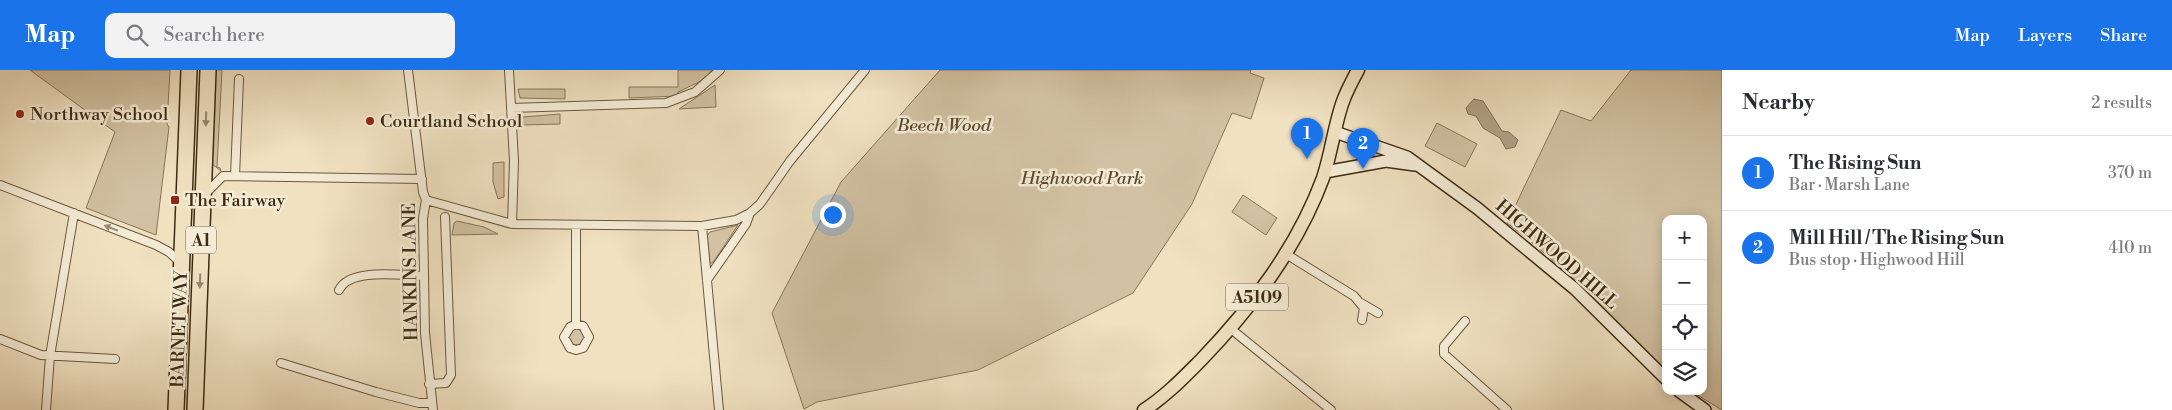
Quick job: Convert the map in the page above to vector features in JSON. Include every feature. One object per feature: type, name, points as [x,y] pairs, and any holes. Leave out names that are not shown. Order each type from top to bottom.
[{"type":"highway","name":"BARNET WAY","points":[[176,410],[188,70]]},
{"type":"highway","name":"BARNET WAY","points":[[195,410],[208,70]]},
{"type":"main road","name":"A5109","points":[[1144,410],[1175,386],[1231,329],[1251,306],[1286,254],[1308,212],[1325,172],[1342,105],[1358,70]]},
{"type":"main road","name":"HIGHWOOD HILL","points":[[1335,132],[1407,157],[1416,165],[1432,174],[1547,264],[1662,375]]},
{"type":"main road","points":[[1330,155],[1348,166]]},
{"type":"main road","name":"HIGHWOOD HILL","points":[[1325,172],[1348,166],[1386,161],[1416,165]]},
{"type":"main road","points":[[1684,395],[1705,410]]},
{"type":"street","name":"HANKINS LANE","points":[[408,70],[423,192],[426,200],[423,218],[424,276],[429,384],[433,406]]},
{"type":"street","points":[[509,70],[514,161],[512,224]]},
{"type":"street","points":[[511,108],[666,103],[695,92],[720,70]]},
{"type":"street","points":[[426,200],[512,224],[702,226],[722,224],[750,213],[760,204],[790,161],[865,70]]},
{"type":"street","points":[[235,176],[239,79]]},
{"type":"street","points":[[203,196],[223,176],[422,179]]},
{"type":"street","points":[[0,185],[156,245],[169,252],[181,263]]},
{"type":"street","points":[[46,410],[50,356],[74,213]]},
{"type":"street","points":[[707,280],[746,224],[750,213]]},
{"type":"street","name":"HANKINS LANE","points":[[429,384],[446,383],[451,375],[446,217]]},
{"type":"street","points":[[576,225],[576,324]]},
{"type":"street","points":[[702,226],[719,410]]},
{"type":"street","points":[[1286,254],[1378,313]]},
{"type":"street","points":[[339,290],[346,281],[360,276],[424,276]]},
{"type":"street","points":[[1361,303],[1364,313],[1362,320]]},
{"type":"street","points":[[1465,321],[1444,346],[1444,354],[1507,410]]},
{"type":"street","points":[[1231,329],[1310,391],[1327,409]]},
{"type":"street","points":[[0,340],[41,355],[115,360]]},
{"type":"street","points":[[280,364],[376,392],[433,406]]},
{"type":"green space","points":[[30,70],[170,70],[167,124],[169,127],[156,235],[86,208],[115,132]]},
{"type":"green space","points":[[215,70],[222,70],[217,167],[221,171],[212,164]]},
{"type":"green space","points":[[678,70],[712,70],[705,79],[678,92],[678,96],[629,98],[629,87],[678,87]]},
{"type":"green space","name":"Highwood Park","points":[[940,70],[1251,70],[1250,73],[1264,78],[1251,119],[1232,113],[1192,204],[1133,293],[978,370],[817,402],[804,409],[772,313],[841,182]]},
{"type":"green space","points":[[1631,70],[1722,70],[1722,410],[1698,395],[1707,395],[1707,215],[1662,215],[1662,366],[1569,275],[1507,223],[1561,110],[1591,121]]},
{"type":"green space","points":[[715,85],[716,107],[679,109]]},
{"type":"green space","points":[[518,89],[565,89],[565,99],[520,98]]},
{"type":"green space","points":[[560,114],[560,124],[522,125],[523,117]]},
{"type":"green space","points":[[1437,123],[1477,144],[1465,167],[1425,146]]},
{"type":"green space","points":[[504,162],[504,197],[498,199],[493,182],[493,163]]},
{"type":"green space","points":[[1243,195],[1277,218],[1266,235],[1232,212]]},
{"type":"green space","points":[[457,221],[484,227],[498,234],[452,235],[454,223]]},
{"type":"green space","points":[[738,225],[710,264],[707,236],[710,232]]},
{"type":"green space","points":[[576,329],[582,331],[584,337],[582,343],[576,345],[570,343],[568,337],[570,331]]},
{"type":"shaded area","points":[[1474,99],[1483,101],[1502,131],[1509,132],[1518,140],[1515,147],[1506,149],[1500,138],[1483,128],[1476,116],[1468,114],[1466,108]]},
{"type":"place","name":"Northway School","points":[[20,114]]},
{"type":"place","name":"Courtland School","points":[[370,121]]},
{"type":"place","name":"The Rising Sun","points":[[1307,159]]},
{"type":"place","name":"Mill Hill / The Rising Sun","points":[[1363,169]]},
{"type":"place","name":"The Fairway","points":[[175,200]]},
{"type":"park label","name":"Beech Wood","points":[[944,125]]}]
